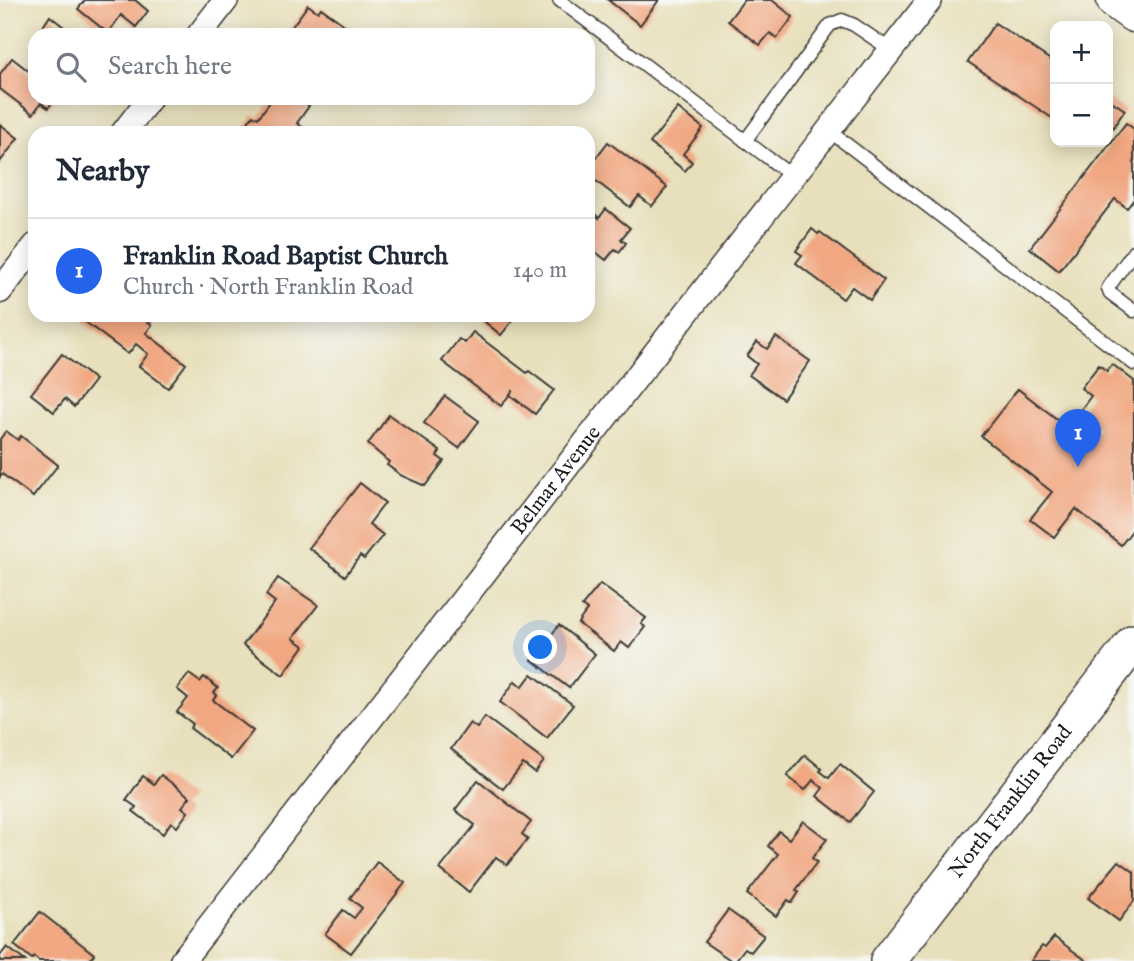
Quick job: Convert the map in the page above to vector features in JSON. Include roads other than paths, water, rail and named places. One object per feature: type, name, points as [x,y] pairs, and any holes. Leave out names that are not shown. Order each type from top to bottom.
[{"type":"main road","points":[[1116,0],[1134,13]]},
{"type":"main road","name":"North Franklin Road","points":[[888,961],[1134,642]]},
{"type":"street","points":[[204,28],[226,0]]},
{"type":"street","name":"Belmar Avenue","points":[[183,961],[930,0]]},
{"type":"street","points":[[128,126],[145,105]]},
{"type":"street","points":[[0,291],[28,255]]},
{"type":"lane","points":[[559,0],[792,176]]},
{"type":"lane","points":[[745,141],[830,25],[842,20],[891,50]]},
{"type":"lane","points":[[828,130],[1134,364]]},
{"type":"lane","points":[[1134,251],[1108,288],[1110,293],[1134,311]]},
{"type":"place","name":"Franklin Road Baptist Church","points":[[1078,467]]}]
